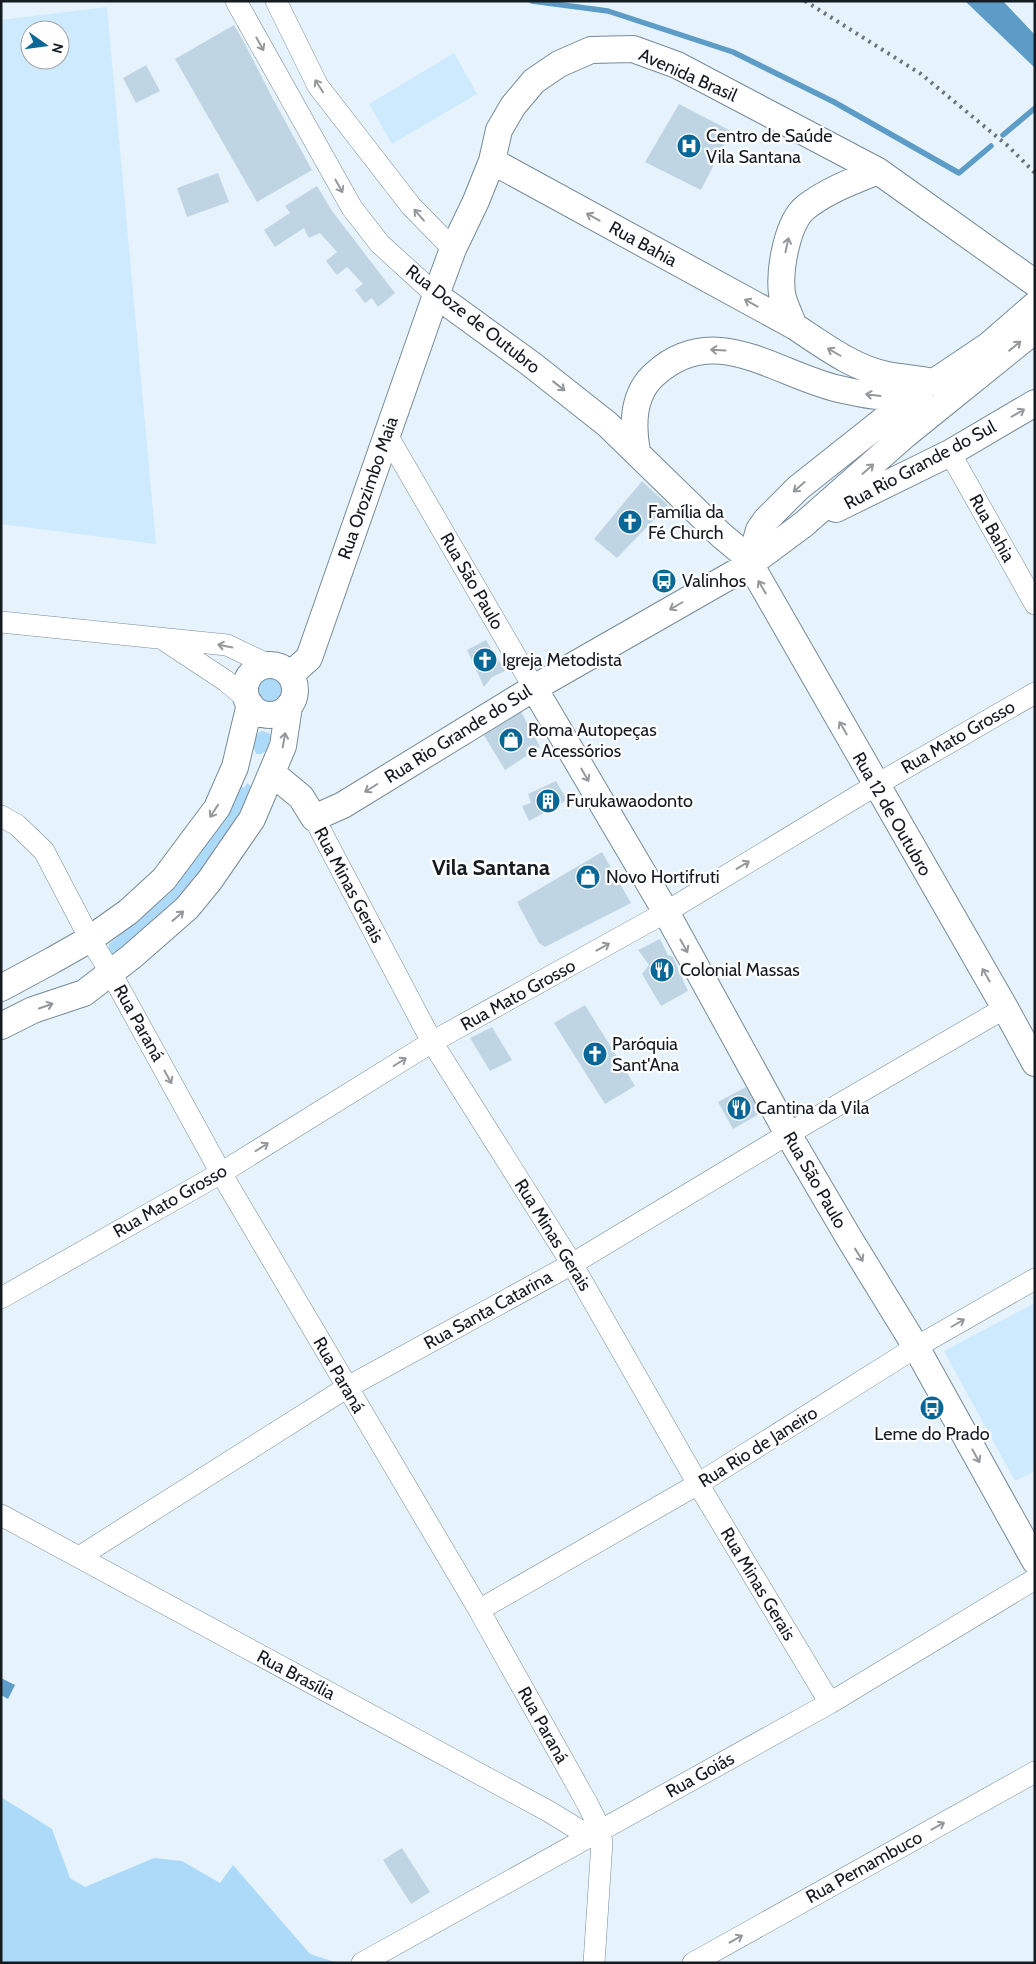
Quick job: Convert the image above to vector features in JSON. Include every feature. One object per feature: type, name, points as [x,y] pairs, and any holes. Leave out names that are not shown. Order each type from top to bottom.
[{"type":"main road","name":"Avenida Brasil","points":[[436,295],[453,250],[492,161],[499,130],[513,106],[534,81],[559,64],[591,50],[633,49],[677,66],[878,170],[1035,283]]},
{"type":"main road","name":"Rua Bahia","points":[[492,161],[794,326],[831,351],[860,366],[928,386]]},
{"type":"main road","points":[[794,326],[782,294],[783,263],[789,234],[804,209],[833,189],[878,170]]},
{"type":"main road","points":[[989,349],[1035,294]]},
{"type":"main road","name":"Rua Orozimbo Maia","points":[[280,670],[309,658],[436,295]]},
{"type":"main road","name":"Rua Doze de Outubro","points":[[436,295],[531,364],[607,424],[720,535],[745,555],[749,565]]},
{"type":"main road","points":[[804,524],[905,435],[1035,304]]},
{"type":"main road","points":[[749,565],[759,530],[791,494],[928,386],[965,361],[1035,330]]},
{"type":"main road","points":[[637,452],[633,433],[635,413],[640,397],[650,378],[665,365],[682,355],[705,349],[729,351],[838,389],[884,396],[928,386]]},
{"type":"main road","name":"Rua Rio Grande do Sul","points":[[314,818],[343,805],[534,688],[749,565],[804,524],[950,453],[1035,403]]},
{"type":"main road","name":"Rua 12 de Outubro","points":[[749,565],[1035,1063]]},
{"type":"main road","points":[[1,988],[90,939],[128,912],[164,880],[217,808],[236,767],[249,702],[246,684],[249,676],[254,670],[280,670],[294,682],[295,690],[289,706],[283,746],[252,819],[210,880],[187,908],[112,972],[84,993],[33,1010],[1,1026]]},
{"type":"main road","name":"Rua São Paulo","points":[[534,688],[666,912],[788,1134],[916,1347],[1035,1561]]},
{"type":"main road","points":[[249,702],[258,712],[266,714],[283,711],[289,706]]},
{"type":"main road","points":[[236,767],[272,773]]},
{"type":"main road","name":"Rua Minas Gerais","points":[[272,773],[302,797],[314,818]]},
{"type":"street","name":"Rua Doze de Outubro","points":[[236,1],[352,208],[380,244],[436,295]]},
{"type":"street","points":[[276,1],[318,86],[411,206],[453,250]]},
{"type":"street","name":"Rua São Paulo","points":[[387,435],[534,688]]},
{"type":"street","name":"Rua Bahia","points":[[950,453],[1035,604]]},
{"type":"street","points":[[1,622],[227,645],[280,670]]},
{"type":"street","points":[[161,638],[226,681],[249,702]]},
{"type":"street","name":"Rua Mato Grosso","points":[[1,1298],[220,1173],[432,1042],[666,912],[876,785],[1035,693]]},
{"type":"street","name":"Rua Paraná","points":[[1,816],[17,825],[44,851],[90,939],[112,972],[220,1173],[478,1610],[587,1803],[602,1859],[594,1963]]},
{"type":"street","name":"Rua Minas Gerais","points":[[314,818],[432,1042],[572,1264],[698,1484],[830,1703]]},
{"type":"street","name":"Rua Santa Catarina","points":[[79,1557],[346,1388],[572,1264],[788,1134],[1005,1008]]},
{"type":"street","name":"Rua Rio de Janeiro","points":[[478,1610],[698,1484],[916,1347],[1035,1279]]},
{"type":"street","name":"Rua Brasília","points":[[1,1515],[548,1811],[594,1833]]},
{"type":"street","name":"Rua Goiás","points":[[362,1963],[830,1703],[1035,1579]]},
{"type":"street","name":"Rua Pernambuco","points":[[693,1963],[1035,1772]]},
{"type":"shaded area","points":[[965,1],[1003,1],[1035,35],[1035,68]]},
{"type":"shaded area","points":[[107,7],[156,544],[1,524],[1,20]]},
{"type":"shaded area","points":[[454,53],[477,94],[392,144],[369,104]]},
{"type":"shaded area","points":[[269,672],[281,677],[286,689],[281,701],[269,706],[257,701],[252,689],[257,677]]},
{"type":"shaded area","points":[[262,731],[269,733],[271,737],[266,751],[256,754],[253,746],[258,733]]},
{"type":"shaded area","points":[[247,783],[254,789],[211,862],[179,904],[113,955],[108,950],[109,944],[171,892],[219,823],[240,785],[244,788]]},
{"type":"shaded area","points":[[1035,1303],[1035,1471],[1015,1481],[944,1351]]},
{"type":"shaded area","points":[[1,1678],[15,1685],[8,1699],[1,1695]]},
{"type":"shaded area","points":[[1,1797],[52,1829],[70,1878],[85,1887],[154,1858],[182,1861],[220,1883],[233,1865],[310,1954],[338,1963],[1,1963]]},
{"type":"building","points":[[234,25],[312,170],[257,202],[175,59]]},
{"type":"building","points":[[146,65],[160,91],[136,103],[123,78]]},
{"type":"building","name":"Centro de Saúde Vila Santana","points":[[679,104],[731,131],[701,190],[645,162]]},
{"type":"building","points":[[218,173],[229,202],[187,217],[177,188]]},
{"type":"building","points":[[317,186],[332,211],[395,293],[378,307],[372,298],[365,303],[355,290],[363,284],[347,267],[337,275],[326,261],[337,252],[320,233],[309,238],[304,228],[275,247],[264,230],[290,213],[285,206]]},
{"type":"building","name":"Família da Fé Church","points":[[642,481],[668,505],[617,558],[594,539]]},
{"type":"building","name":"Igreja Metodista","points":[[486,640],[505,671],[492,677],[484,687],[467,650]]},
{"type":"building","name":"Roma Autopeças e Acessórios","points":[[519,708],[540,747],[505,770],[482,732]]},
{"type":"building","name":"Furukawaodonto","points":[[556,781],[567,800],[529,821],[522,806],[531,803],[528,794]]},
{"type":"building","name":"Novo Hortifruti","points":[[602,852],[631,903],[545,947],[539,943],[517,902]]},
{"type":"building","name":"Colonial Massas","points":[[660,939],[668,955],[673,957],[688,991],[661,1006],[642,974],[649,965],[638,950]]},
{"type":"building","name":"Paróquia Sant'Ana","points":[[585,1005],[635,1086],[605,1104],[554,1023]]},
{"type":"building","points":[[492,1027],[512,1060],[490,1071],[470,1038]]},
{"type":"building","name":"Cantina da Vila","points":[[746,1087],[761,1113],[733,1129],[718,1102]]},
{"type":"building","points":[[402,1848],[430,1892],[411,1904],[383,1860]]},
{"type":"waterway","points":[[532,1],[608,11],[733,52],[834,102],[959,173],[991,146]]},
{"type":"waterway","points":[[1003,135],[1035,108]]},
{"type":"railway","points":[[805,1],[921,74],[1008,146],[1035,173]]},
{"type":"place","name":"Centro de Saúde Vila Santana","points":[[689,146]]},
{"type":"place","name":"Família da Fé Church","points":[[630,522]]},
{"type":"place","name":"Valinhos","points":[[664,581]]},
{"type":"place","name":"Igreja Metodista","points":[[485,660]]},
{"type":"place","name":"Roma Autopeças e Acessórios","points":[[511,740]]},
{"type":"place","name":"Furukawaodonto","points":[[548,801]]},
{"type":"place","name":"Novo Hortifruti","points":[[588,877]]},
{"type":"place","name":"Colonial Massas","points":[[662,970]]},
{"type":"place","name":"Paróquia Sant'Ana","points":[[595,1054]]},
{"type":"place","name":"Cantina da Vila","points":[[739,1108]]},
{"type":"place","name":"Leme do Prado","points":[[932,1408]]},
{"type":"district","name":"Vila Santana","points":[[491,867]]}]
